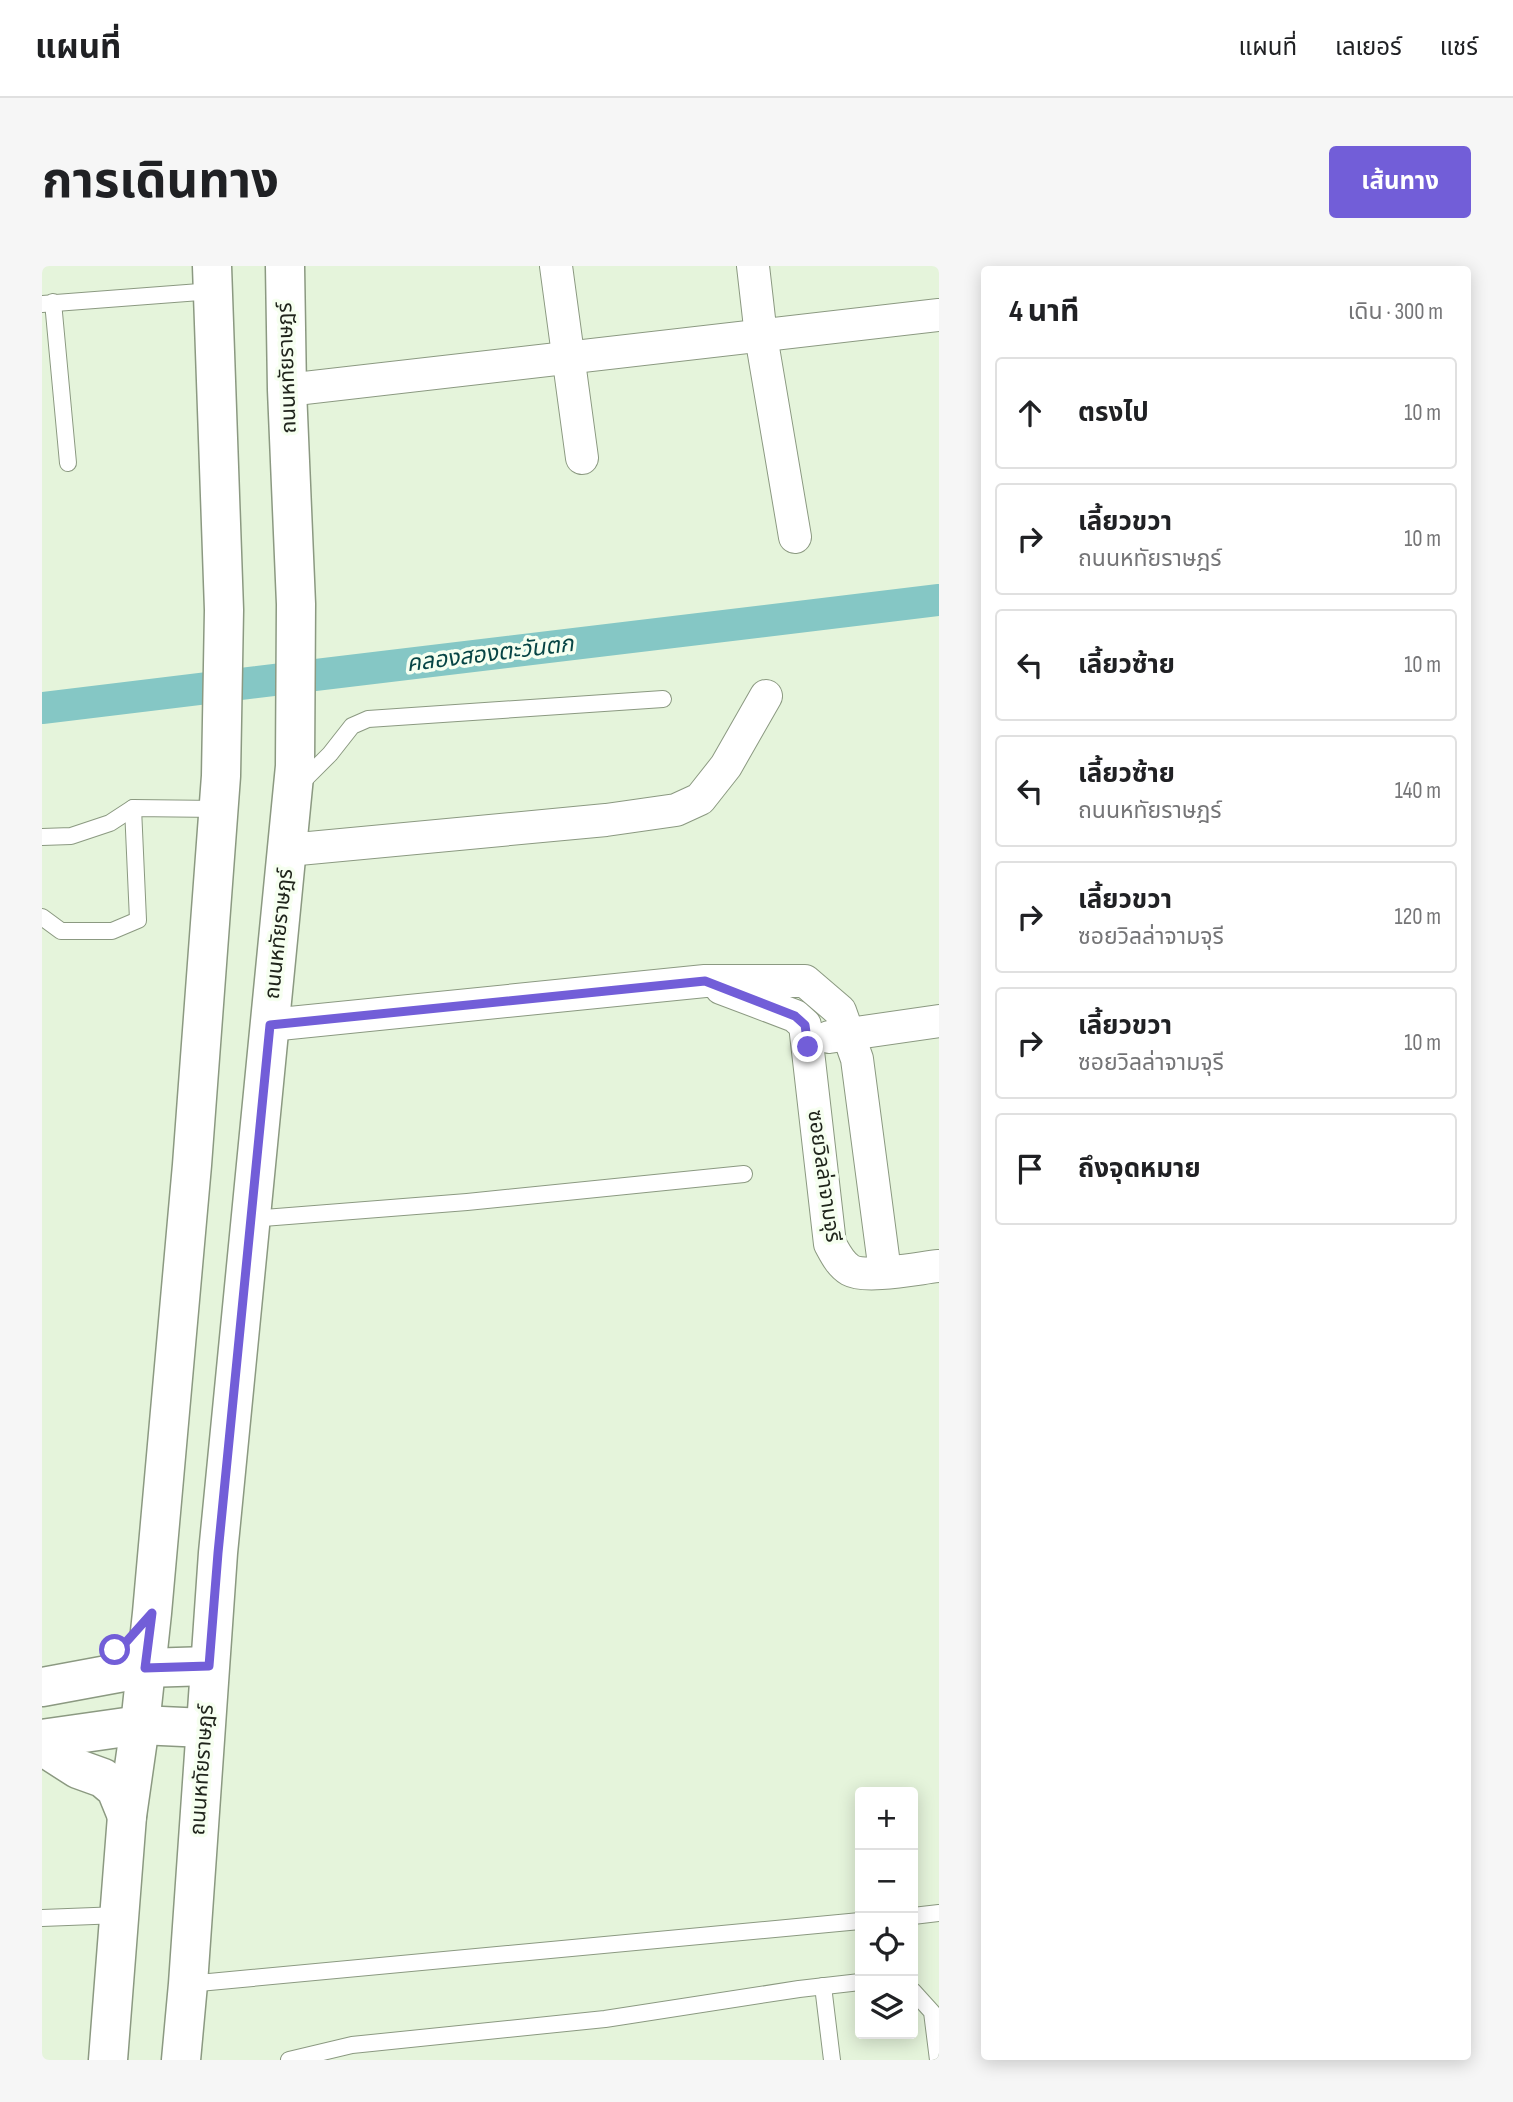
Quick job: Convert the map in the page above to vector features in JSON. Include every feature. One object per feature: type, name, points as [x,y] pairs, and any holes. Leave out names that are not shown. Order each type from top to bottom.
[{"type":"main road","name":"ถนนหทัยราษฎร์","points":[[181,2060],[218,1553],[294,779],[296,604],[285,266]]},
{"type":"main road","points":[[108,2060],[127,1816],[152,1613],[192,1165],[219,793],[224,610],[213,279]]},
{"type":"main road","points":[[51,1686],[103,1661],[127,1641],[152,1613]]},
{"type":"main road","points":[[51,1686],[145,1668],[209,1666]]},
{"type":"main road","points":[[42,1739],[140,1725],[205,1728]]},
{"type":"main road","points":[[42,1746],[78,1769],[103,1778],[116,1789],[127,1816]]},
{"type":"street","points":[[556,266],[582,458]]},
{"type":"street","points":[[753,266],[761,336],[795,537]]},
{"type":"street","points":[[287,390],[939,315]]},
{"type":"street","points":[[288,850],[606,820],[676,810],[700,799],[726,765],[766,696]]},
{"type":"street","name":"ซอยวิลล่าจามจุรี","points":[[270,1025],[705,981],[805,981],[839,1011],[857,1059],[885,1272]]},
{"type":"street","name":"ซอยวิลล่าจามจุรี","points":[[705,981],[795,1016],[805,1025],[830,1244],[839,1261],[852,1271],[874,1274],[939,1266]]},
{"type":"street","points":[[807,1040],[939,1021]]},
{"type":"lane","points":[[68,463],[48,303],[213,279]]},
{"type":"lane","points":[[294,779],[330,754],[352,726],[368,719],[663,699]]},
{"type":"lane","points":[[42,837],[71,836],[110,824],[133,808],[219,793]]},
{"type":"lane","points":[[42,917],[61,931],[112,931],[138,920],[133,808]]},
{"type":"lane","points":[[252,1219],[467,1202],[744,1174]]},
{"type":"lane","points":[[918,1915],[939,1913]]},
{"type":"lane","points":[[42,1918],[120,1915]]},
{"type":"lane","points":[[188,1984],[855,1921]]},
{"type":"lane","points":[[289,2060],[352,2045],[605,2019],[855,1983]]},
{"type":"lane","points":[[823,1986],[832,2060]]},
{"type":"lane","points":[[918,1997],[932,2012],[938,2060]]},
{"type":"waterway","name":"คลองสองตะวันตก","points":[[42,708],[939,600]]},
{"type":"route","points":[[115,1650],[127,1641],[152,1613],[145,1668],[209,1666],[270,1025],[705,981],[795,1016],[805,1025],[808,1047]]}]
